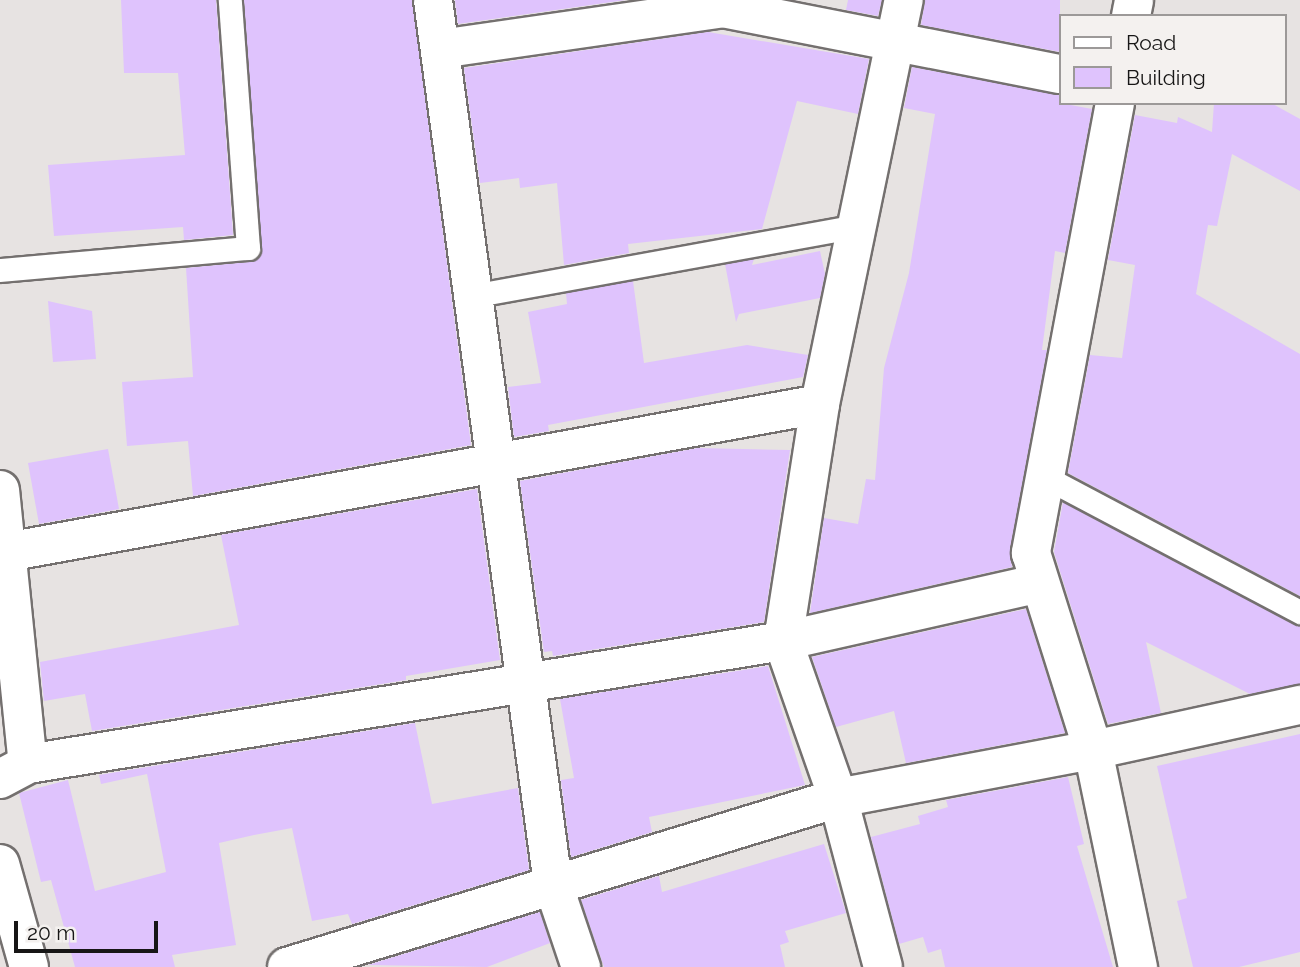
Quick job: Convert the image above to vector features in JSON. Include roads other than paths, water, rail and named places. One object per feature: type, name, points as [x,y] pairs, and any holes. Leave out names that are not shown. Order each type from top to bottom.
[{"type":"street","points":[[433,0],[523,684],[553,884],[581,967]]},
{"type":"street","points":[[883,967],[838,798],[783,641],[820,404],[897,44],[904,0]]},
{"type":"street","points":[[440,49],[622,11],[723,8],[1058,75]]},
{"type":"street","points":[[1115,105],[1031,553],[1093,750],[1138,967]]},
{"type":"street","points":[[6,552],[494,461],[820,404]]},
{"type":"street","points":[[0,490],[6,552],[14,771],[783,641],[1041,583]]},
{"type":"street","points":[[287,967],[838,798],[1093,750],[1300,705]]},
{"type":"street","points":[[0,864],[18,956]]},
{"type":"lane","points":[[0,270],[248,248],[230,0]]},
{"type":"lane","points":[[472,296],[859,226]]},
{"type":"lane","points":[[1045,477],[1300,612]]}]
